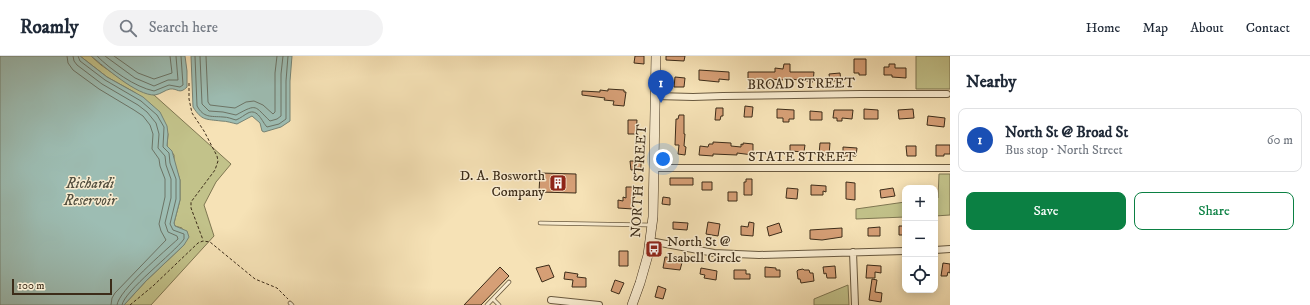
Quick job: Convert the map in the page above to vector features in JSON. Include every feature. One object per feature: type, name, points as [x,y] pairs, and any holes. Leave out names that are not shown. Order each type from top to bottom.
[{"type":"main road","name":"NORTH STREET","points":[[632,305],[643,274],[652,225],[656,56]]},
{"type":"street","name":"BROAD STREET","points":[[656,96],[693,98],[723,96],[947,94]]},
{"type":"street","name":"STATE STREET","points":[[654,168],[950,168]]},
{"type":"street","points":[[650,241],[714,253],[736,255],[902,251]]},
{"type":"street","points":[[938,250],[950,249]]},
{"type":"street","points":[[853,252],[855,305]]},
{"type":"street","points":[[551,300],[599,305]]},
{"type":"lane","points":[[540,223],[652,225]]},
{"type":"lane","points":[[487,305],[509,282]]},
{"type":"lane","points":[[493,299],[499,305]]},
{"type":"path","points":[[189,83],[189,99],[192,113],[204,131],[218,158],[215,170],[191,202],[191,208],[203,241]]},
{"type":"path","points":[[130,305],[198,243],[203,241],[210,242],[255,280],[277,288],[283,293],[291,304]]},
{"type":"green space","points":[[80,56],[91,56],[131,86],[154,95],[231,164],[216,182],[204,205],[214,236],[151,305],[124,305],[146,281],[184,245],[182,228],[175,226],[174,223],[180,200],[180,180],[174,162],[174,155],[167,146],[168,134],[152,105],[134,92],[107,77]]},
{"type":"green space","points":[[916,56],[950,56],[950,89],[916,89]]},
{"type":"green space","points":[[939,174],[950,174],[950,215],[938,216]]},
{"type":"green space","points":[[902,202],[902,217],[856,219],[856,209]]},
{"type":"green space","points":[[848,285],[849,305],[814,305],[814,299]]},
{"type":"water","name":"Richardi Reservoir","points":[[0,56],[80,56],[107,77],[143,97],[160,112],[167,126],[167,146],[172,151],[180,180],[180,200],[174,223],[175,226],[187,231],[189,237],[184,245],[146,281],[124,305],[0,305]]},
{"type":"water","points":[[91,56],[185,56],[187,87],[182,91],[170,89],[155,95],[148,94],[139,91],[122,80]]},
{"type":"water","points":[[191,56],[292,56],[290,81],[290,121],[281,127],[264,132],[262,131],[260,123],[252,116],[237,124],[202,117],[193,107]]},
{"type":"building","points":[[635,56],[644,56],[644,64],[634,63]]},
{"type":"building","points":[[666,56],[685,56],[684,61],[666,60]]},
{"type":"building","points":[[854,59],[866,59],[866,75],[854,73]]},
{"type":"building","points":[[784,64],[790,64],[790,72],[814,72],[813,82],[784,78],[783,80],[769,79],[769,84],[760,84],[760,81],[748,81],[748,72],[775,72],[775,68],[783,69]]},
{"type":"building","points":[[889,64],[895,64],[895,68],[906,68],[906,78],[884,75],[884,67],[889,67]]},
{"type":"building","points":[[699,70],[729,72],[729,80],[719,79],[719,82],[699,80]]},
{"type":"building","points":[[840,73],[841,81],[830,81],[829,74]]},
{"type":"building","points":[[675,77],[685,78],[684,87],[674,87]]},
{"type":"building","points":[[608,89],[624,90],[624,92],[626,92],[624,106],[613,105],[614,101],[604,100],[605,98],[582,95],[582,91],[600,92],[600,90],[608,91]]},
{"type":"building","points":[[745,106],[753,107],[752,117],[744,117]]},
{"type":"building","points":[[716,108],[723,108],[723,116],[721,116],[720,120],[715,120]]},
{"type":"building","points":[[777,109],[794,110],[794,119],[789,119],[789,122],[783,122],[783,118],[777,118]]},
{"type":"building","points":[[864,109],[878,110],[878,119],[864,119]]},
{"type":"building","points":[[913,109],[914,118],[899,119],[898,110]]},
{"type":"building","points":[[834,110],[853,110],[852,119],[842,118],[842,121],[837,121],[837,118],[833,118]]},
{"type":"building","points":[[810,111],[822,112],[822,120],[810,120]]},
{"type":"building","points":[[679,115],[684,115],[685,155],[678,154],[679,145],[675,145],[676,119],[678,119]]},
{"type":"building","points":[[928,116],[945,118],[944,127],[927,125]]},
{"type":"building","points":[[628,120],[637,120],[636,134],[628,134]]},
{"type":"building","points":[[713,142],[731,143],[731,146],[741,147],[741,144],[743,145],[743,143],[753,144],[753,155],[737,153],[737,155],[699,155],[700,146],[708,147],[709,144],[713,144]]},
{"type":"building","points":[[820,143],[830,143],[829,155],[819,155]]},
{"type":"building","points":[[790,145],[805,145],[804,152],[790,151]]},
{"type":"building","points":[[936,145],[950,145],[950,154],[936,156]]},
{"type":"building","points":[[906,146],[916,146],[916,156],[907,156]]},
{"type":"building","points":[[843,147],[857,148],[856,156],[843,156]]},
{"type":"building","points":[[630,161],[641,161],[641,169],[631,170]]},
{"type":"building","name":"D. A. Bosworth Company","points":[[540,173],[576,174],[576,193],[539,192]]},
{"type":"building","points":[[670,178],[693,178],[693,185],[670,185]]},
{"type":"building","points":[[746,179],[752,179],[752,195],[744,195],[744,182],[746,182]]},
{"type":"building","points":[[702,182],[712,182],[712,190],[702,190]]},
{"type":"building","points":[[846,182],[855,183],[855,200],[846,199]]},
{"type":"building","points":[[811,185],[826,186],[826,192],[823,191],[823,195],[811,195]]},
{"type":"building","points":[[626,187],[636,187],[633,209],[618,208],[618,200],[623,201],[623,197],[626,198]]},
{"type":"building","points":[[787,188],[798,189],[797,199],[786,198]]},
{"type":"building","points":[[893,188],[895,196],[881,198],[880,190]]},
{"type":"building","points":[[728,192],[737,192],[737,201],[728,201]]},
{"type":"building","points":[[663,197],[670,198],[670,205],[662,204]]},
{"type":"building","points":[[673,222],[688,223],[687,230],[673,229]]},
{"type":"building","points":[[708,222],[720,224],[718,236],[706,234]]},
{"type":"building","points":[[749,222],[754,223],[753,236],[741,235],[741,226],[748,227]]},
{"type":"building","points":[[779,223],[782,232],[769,236],[767,227]]},
{"type":"building","points":[[899,226],[902,226],[902,235],[899,235]]},
{"type":"building","points":[[880,227],[880,236],[868,236],[868,228]]},
{"type":"building","points":[[842,228],[842,237],[822,240],[810,239],[810,230]]},
{"type":"building","points":[[619,251],[628,251],[628,266],[619,266]]},
{"type":"building","points":[[665,257],[683,259],[680,270],[663,268]]},
{"type":"building","points":[[943,263],[950,264],[950,273],[948,272],[947,276],[941,276]]},
{"type":"building","points":[[549,265],[554,277],[542,282],[536,268]]},
{"type":"building","points":[[867,265],[881,266],[881,273],[875,272],[875,278],[866,278]]},
{"type":"building","points":[[835,266],[836,278],[827,278],[826,273],[824,274],[823,267]]},
{"type":"building","points":[[500,267],[509,276],[481,305],[464,305]]},
{"type":"building","points":[[765,267],[780,270],[780,277],[765,277]]},
{"type":"building","points":[[701,268],[717,271],[716,280],[704,278],[705,275],[700,274]]},
{"type":"building","points":[[803,269],[809,270],[810,273],[813,273],[814,281],[801,283],[800,279],[798,279],[797,271]]},
{"type":"building","points":[[734,270],[746,270],[746,274],[750,274],[750,279],[734,279]]},
{"type":"building","points":[[565,272],[578,274],[577,277],[586,278],[586,287],[572,287],[573,280],[564,279]]},
{"type":"building","points":[[872,279],[877,280],[875,292],[882,293],[881,302],[869,300]]},
{"type":"building","points":[[615,280],[624,283],[619,294],[611,291]]},
{"type":"building","points":[[658,286],[666,289],[663,299],[655,297]]},
{"type":"place","name":"North St @ Broad St","points":[[661,103]]},
{"type":"place","name":"D. A. Bosworth Company","points":[[558,183]]},
{"type":"place","name":"North St @ Isabell Circle","points":[[654,249]]}]
